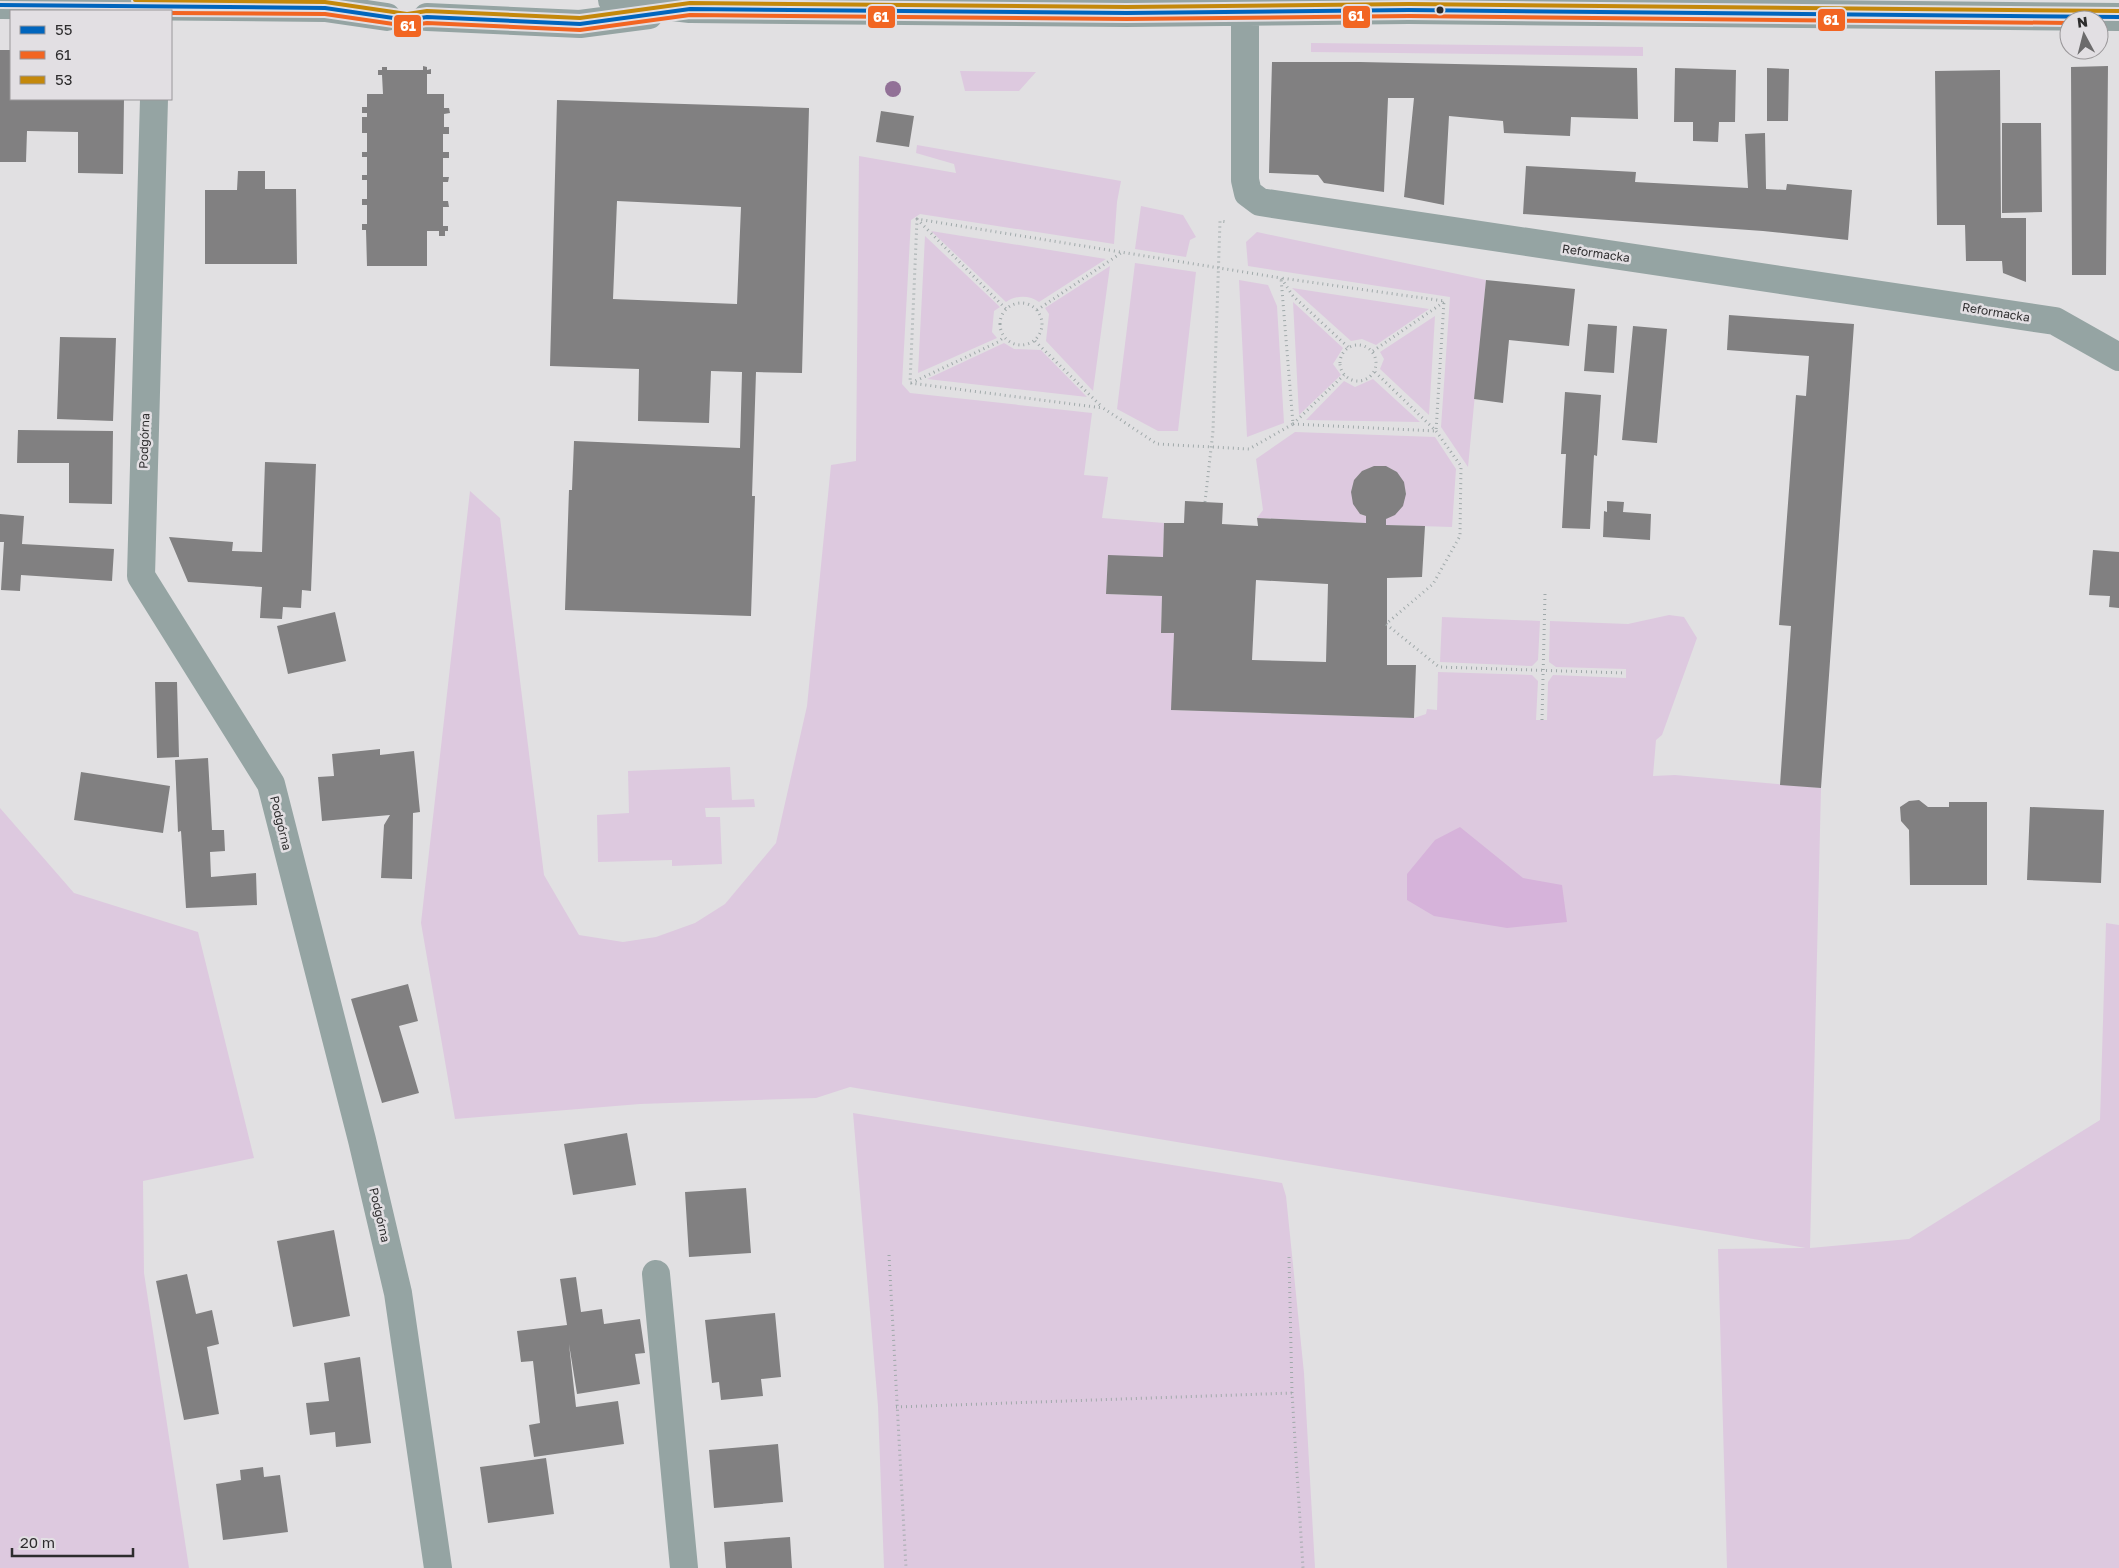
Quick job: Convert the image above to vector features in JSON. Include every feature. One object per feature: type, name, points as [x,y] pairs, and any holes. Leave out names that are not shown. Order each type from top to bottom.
[{"type":"street","points":[[354,0],[368,10],[387,17]]},
{"type":"street","points":[[427,17],[460,0]]},
{"type":"street","points":[[612,0],[690,9],[1127,13],[1409,5],[1939,8],[2119,17]]},
{"type":"street","points":[[0,5],[155,9],[325,8],[407,20],[427,17],[580,24],[690,9]]},
{"type":"street","name":"Reformacka","points":[[1245,11],[1245,180],[1248,193],[1260,202],[2055,321],[2119,357]]},
{"type":"street","name":"Podgórna","points":[[154,100],[141,576],[271,784],[398,1293],[438,1568]]},
{"type":"street","points":[[656,1274],[684,1568]]},
{"type":"path","points":[[917,219],[1281,278],[1444,301]]},
{"type":"path","points":[[917,219],[1006,309]]},
{"type":"path","points":[[910,383],[917,219]]},
{"type":"path","points":[[1037,310],[1122,253]]},
{"type":"path","points":[[1205,502],[1212,448],[1219,277]]},
{"type":"path","points":[[1281,278],[1293,296],[1348,347]]},
{"type":"path","points":[[1281,278],[1293,424]]},
{"type":"path","points":[[1372,351],[1444,301]]},
{"type":"path","points":[[1436,431],[1444,301]]},
{"type":"path","points":[[1018,303],[1032,305],[1037,310],[1043,322],[1043,329],[1035,341],[1029,344],[1015,345],[1004,336],[1000,323],[1006,309],[1018,303]]},
{"type":"path","points":[[910,383],[998,342],[1004,336]]},
{"type":"path","points":[[1035,341],[1103,408],[1157,444],[1249,449],[1293,424],[1344,375]]},
{"type":"path","points":[[1361,345],[1372,351],[1377,361],[1375,372],[1366,380],[1354,381],[1344,375],[1341,369],[1341,357],[1348,347],[1361,345]]},
{"type":"path","points":[[1375,372],[1436,431],[1461,466],[1460,536],[1433,584],[1386,624],[1439,667],[1625,674]]},
{"type":"path","points":[[910,383],[1103,408]]},
{"type":"path","points":[[1293,424],[1436,431]]},
{"type":"path","points":[[1542,720],[1545,594]]},
{"type":"path","points":[[890,1255],[896,1407],[906,1568]]},
{"type":"path","points":[[1288,1257],[1292,1393],[1303,1568]]},
{"type":"path","points":[[896,1407],[1292,1393]]},
{"type":"shaded area","points":[[1311,43],[1643,47],[1643,56],[1311,52]]},
{"type":"shaded area","points":[[960,71],[1036,72],[1019,91],[965,91]]},
{"type":"shaded area","points":[[917,145],[1121,181],[1117,202],[1114,244],[920,214],[911,220],[902,384],[910,393],[1092,413],[1084,475],[1108,477],[1102,518],[1164,523],[1163,557],[1108,556],[1106,594],[1162,596],[1161,633],[1174,633],[1172,710],[1414,718],[1426,714],[1427,709],[1437,710],[1438,672],[1532,675],[1538,681],[1536,720],[1547,720],[1548,682],[1553,675],[1626,678],[1626,669],[1556,667],[1549,662],[1550,621],[1628,624],[1669,615],[1684,617],[1697,638],[1662,735],[1656,740],[1653,776],[1675,775],[1821,788],[1810,1248],[1909,1239],[2100,1120],[2106,923],[2119,925],[2119,1568],[1727,1568],[1718,1249],[1806,1248],[850,1087],[816,1098],[640,1104],[455,1119],[421,923],[470,491],[500,518],[544,875],[579,935],[623,942],[656,937],[695,923],[725,904],[776,843],[807,706],[831,465],[856,461],[859,156],[956,173],[954,164],[916,153]]},
{"type":"shaded area","points":[[1141,206],[1183,215],[1196,237],[1190,240],[1186,257],[1135,249]]},
{"type":"shaded area","points":[[931,231],[1106,259],[1039,302],[1031,298],[1022,297],[1006,302]]},
{"type":"shaded area","points":[[1257,232],[1486,280],[1468,467],[1441,427],[1450,297],[1248,266],[1246,242]]},
{"type":"shaded area","points":[[925,236],[1000,307],[994,311],[992,332],[997,338],[918,373]]},
{"type":"shaded area","points":[[1135,263],[1196,272],[1178,431],[1158,431],[1117,409]]},
{"type":"shaded area","points":[[1110,266],[1093,391],[1046,341],[1049,314],[1045,308]]},
{"type":"shaded area","points":[[1239,280],[1268,285],[1277,306],[1284,423],[1247,437]]},
{"type":"shaded area","points":[[1292,288],[1429,309],[1376,345],[1362,339],[1351,341]]},
{"type":"shaded area","points":[[1293,302],[1343,348],[1333,364],[1341,375],[1299,415]]},
{"type":"shaded area","points":[[1435,316],[1429,415],[1380,369],[1384,359],[1380,352]]},
{"type":"shaded area","points":[[1004,343],[1014,349],[1041,350],[1087,397],[927,379]]},
{"type":"shaded area","points":[[1373,379],[1420,422],[1306,420],[1344,381],[1355,387]]},
{"type":"shaded area","points":[[1295,432],[1435,437],[1456,469],[1452,527],[1386,525],[1386,519],[1406,494],[1399,476],[1393,470],[1378,466],[1370,468],[1354,480],[1360,514],[1366,516],[1366,523],[1257,518],[1263,510],[1256,459]]},
{"type":"shaded area","points":[[1442,617],[1540,621],[1538,660],[1532,666],[1440,662]]},
{"type":"shaded area","points":[[730,767],[732,800],[754,799],[755,807],[705,808],[706,817],[720,817],[722,864],[672,866],[672,860],[598,862],[597,815],[629,813],[628,771]]},
{"type":"shaded area","points":[[0,808],[74,893],[198,932],[254,1158],[143,1181],[144,1273],[189,1568],[0,1568]]},
{"type":"shaded area","points":[[1460,827],[1523,878],[1562,885],[1567,922],[1507,928],[1434,916],[1407,900],[1407,874],[1435,840]]},
{"type":"shaded area","points":[[853,1113],[1282,1183],[1286,1196],[1304,1373],[1315,1568],[884,1568],[878,1406]]},
{"type":"building","points":[[0,50],[10,50],[10,100],[124,100],[123,174],[78,173],[78,132],[27,131],[26,162],[0,162]]},
{"type":"building","points":[[1272,62],[1637,68],[1638,119],[1571,117],[1570,136],[1504,133],[1503,121],[1449,116],[1444,205],[1404,197],[1414,98],[1388,98],[1384,192],[1324,183],[1318,175],[1269,173]]},
{"type":"building","points":[[423,66],[427,67],[427,70],[431,69],[431,74],[427,74],[427,94],[444,94],[444,108],[449,108],[450,113],[444,114],[444,127],[449,127],[449,134],[443,134],[443,152],[449,152],[449,158],[443,158],[443,177],[449,177],[448,182],[443,182],[443,201],[448,201],[449,207],[443,207],[443,226],[448,226],[448,231],[445,231],[445,236],[439,236],[439,231],[427,231],[427,266],[367,266],[366,230],[362,230],[362,224],[367,224],[367,205],[362,205],[362,199],[367,199],[367,180],[362,180],[362,175],[367,175],[367,157],[362,157],[362,152],[367,152],[367,133],[362,133],[362,117],[367,117],[367,113],[362,113],[362,107],[367,107],[367,94],[383,94],[382,75],[378,75],[378,70],[382,70],[382,67],[387,67],[387,70],[423,70]]},
{"type":"building","points":[[2108,66],[2106,275],[2072,275],[2071,67]]},
{"type":"building","points":[[1675,68],[1736,70],[1735,122],[1719,122],[1718,142],[1693,141],[1693,122],[1674,122]]},
{"type":"building","points":[[1767,68],[1789,69],[1788,121],[1767,121]]},
{"type":"building","points":[[2000,70],[2001,218],[2026,218],[2026,282],[2003,273],[2002,261],[1966,261],[1965,225],[1937,225],[1935,71]]},
{"type":"building","points":[[557,100],[809,108],[802,373],[756,372],[752,496],[755,496],[751,616],[565,610],[569,490],[572,490],[574,441],[740,448],[742,372],[711,371],[709,423],[638,421],[639,369],[550,366]],"holes":[[[617,201],[741,207],[737,304],[613,299]]]},
{"type":"building","points":[[881,111],[914,116],[909,147],[876,142]]},
{"type":"building","points":[[2002,123],[2041,123],[2042,212],[2002,213]]},
{"type":"building","points":[[1765,133],[1766,189],[1786,190],[1787,184],[1852,190],[1848,240],[1763,231],[1523,214],[1526,166],[1636,172],[1635,182],[1748,188],[1745,134]]},
{"type":"building","points":[[238,171],[265,171],[265,189],[296,189],[297,264],[205,264],[205,190],[237,190]]},
{"type":"building","points":[[1486,280],[1575,289],[1569,346],[1509,340],[1503,403],[1474,399]]},
{"type":"building","points":[[1729,315],[1854,324],[1821,788],[1780,785],[1791,626],[1779,625],[1796,395],[1806,396],[1809,356],[1727,350]]},
{"type":"building","points":[[1588,324],[1617,326],[1614,373],[1584,371]]},
{"type":"building","points":[[1633,326],[1667,329],[1657,443],[1622,440]]},
{"type":"building","points":[[60,337],[116,338],[113,421],[57,419]]},
{"type":"building","points":[[1565,392],[1601,395],[1597,456],[1594,455],[1590,529],[1562,528],[1566,454],[1561,454]]},
{"type":"building","points":[[18,430],[113,431],[112,504],[69,503],[69,463],[17,463]]},
{"type":"building","points":[[265,462],[316,464],[311,591],[302,590],[301,608],[283,607],[282,619],[260,618],[262,587],[188,582],[169,537],[233,542],[232,551],[262,552]]},
{"type":"building","points":[[1374,466],[1386,466],[1397,472],[1404,482],[1406,494],[1403,506],[1395,515],[1386,519],[1386,525],[1425,526],[1422,577],[1387,578],[1387,665],[1416,665],[1414,718],[1171,710],[1174,633],[1161,633],[1162,596],[1106,594],[1108,555],[1163,557],[1164,523],[1184,523],[1185,501],[1223,503],[1222,524],[1258,526],[1257,518],[1366,523],[1366,516],[1360,514],[1353,504],[1351,492],[1354,480],[1362,471]],"holes":[[[1256,580],[1328,584],[1326,662],[1252,660]]]},
{"type":"building","points":[[1607,501],[1624,502],[1623,512],[1651,514],[1650,540],[1603,537],[1604,511],[1607,512]]},
{"type":"building","points":[[0,514],[24,516],[22,544],[114,549],[112,581],[21,575],[20,591],[1,590],[4,542],[0,542]]},
{"type":"building","points":[[2093,550],[2119,552],[2119,608],[2109,607],[2110,596],[2089,595]]},
{"type":"building","points":[[335,612],[346,661],[288,674],[277,626]]},
{"type":"building","points":[[155,682],[177,682],[179,757],[157,758]]},
{"type":"building","points":[[380,749],[380,755],[414,751],[420,812],[413,813],[412,879],[381,878],[384,825],[390,815],[322,821],[318,777],[334,776],[332,754]]},
{"type":"building","points":[[208,758],[212,830],[224,830],[225,851],[210,852],[211,877],[256,873],[257,905],[186,908],[181,831],[178,832],[175,760]]},
{"type":"building","points":[[81,772],[170,786],[163,833],[74,820]]},
{"type":"building","points":[[1919,800],[1928,807],[1949,807],[1949,802],[1987,802],[1987,885],[1910,885],[1909,830],[1901,821],[1900,807],[1909,801]]},
{"type":"building","points":[[2030,807],[2104,810],[2101,883],[2027,880]]},
{"type":"building","points":[[408,984],[418,1021],[399,1026],[419,1093],[382,1103],[351,999]]},
{"type":"building","points":[[627,1133],[636,1185],[573,1195],[564,1144]]},
{"type":"building","points":[[746,1188],[751,1253],[689,1257],[685,1192]]},
{"type":"building","points":[[334,1230],[350,1316],[293,1327],[277,1241]]},
{"type":"building","points":[[187,1274],[196,1314],[212,1310],[219,1344],[207,1347],[219,1414],[184,1420],[156,1281]]},
{"type":"building","points":[[576,1277],[581,1312],[602,1309],[604,1324],[640,1319],[645,1353],[635,1354],[640,1384],[577,1394],[569,1344],[576,1407],[618,1401],[624,1444],[534,1457],[529,1425],[540,1423],[533,1361],[521,1362],[517,1331],[567,1325],[560,1279]]},
{"type":"building","points":[[775,1313],[781,1377],[761,1379],[763,1396],[721,1400],[719,1382],[712,1383],[705,1320]]},
{"type":"building","points":[[360,1357],[371,1443],[336,1447],[335,1432],[310,1435],[306,1403],[329,1401],[324,1363]]},
{"type":"building","points":[[778,1444],[783,1502],[714,1508],[709,1450]]},
{"type":"building","points":[[546,1458],[554,1514],[488,1523],[480,1467]]},
{"type":"building","points":[[263,1467],[264,1477],[280,1475],[288,1532],[223,1540],[216,1484],[241,1480],[240,1470]]},
{"type":"building","points":[[790,1537],[792,1568],[726,1568],[724,1542]]},
{"type":"transit line","name":"53","points":[[135,0],[325,2],[407,14],[427,11],[580,18],[690,3],[1127,7],[1409,4],[2119,11]]},
{"type":"transit line","name":"55","points":[[0,5],[325,8],[407,20],[427,17],[580,24],[690,9],[1127,13],[1409,10],[2119,17]]},
{"type":"transit line","name":"61","points":[[172,13],[325,14],[407,26],[427,23],[580,30],[690,15],[1127,19],[1409,16],[2059,23]]}]
